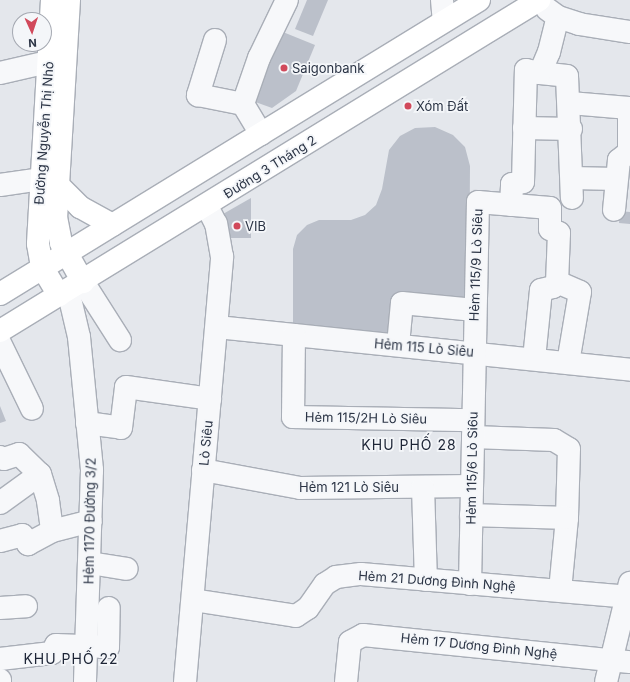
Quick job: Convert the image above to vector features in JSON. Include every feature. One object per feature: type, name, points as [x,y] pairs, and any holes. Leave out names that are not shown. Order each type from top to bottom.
[{"type":"main road","name":"Đường Nguyễn Thị Nhỏ","points":[[52,0],[48,62],[49,182],[65,253],[70,289]]},
{"type":"main road","name":"Đường Nguyễn Thị Nhỏ","points":[[42,266],[38,244],[49,182],[69,0]]},
{"type":"main road","points":[[0,294],[42,266],[112,225],[480,0]]},
{"type":"main road","name":"Đường 3 Tháng 2","points":[[0,331],[207,206],[537,1]]},
{"type":"main road","points":[[49,182],[80,207],[112,225]]},
{"type":"main road","points":[[42,266],[70,289]]},
{"type":"street","points":[[243,104],[259,58],[287,0]]},
{"type":"street","points":[[442,0],[444,21]]},
{"type":"street","points":[[537,1],[558,18],[630,32]]},
{"type":"street","points":[[540,72],[549,52],[558,18]]},
{"type":"street","points":[[215,40],[198,95],[243,104],[261,134]]},
{"type":"street","points":[[0,73],[48,62]]},
{"type":"street","points":[[511,205],[512,184],[523,182],[526,70],[567,76],[570,103],[572,188],[616,179]]},
{"type":"street","points":[[570,103],[629,108],[629,152],[619,160],[614,210]]},
{"type":"street","points":[[524,128],[571,129]]},
{"type":"street","points":[[0,185],[49,182]]},
{"type":"street","name":"Hẻm 115/9 Lò Siêu","points":[[474,352],[478,202],[550,208],[550,229],[559,233],[557,282]]},
{"type":"street","name":"Lò Siêu","points":[[185,682],[222,257],[216,224],[207,206]]},
{"type":"street","points":[[534,359],[541,290],[553,287],[557,282],[580,292],[568,363]]},
{"type":"street","points":[[70,289],[120,340]]},
{"type":"street","name":"Hẻm 1170 Đường 3/2","points":[[70,289],[80,343],[92,470],[85,682]]},
{"type":"street","points":[[398,345],[402,303],[475,310]]},
{"type":"street","name":"Hẻm 115 Lò Siêu","points":[[217,327],[474,352],[630,370]]},
{"type":"street","name":"Hẻm 115/2H Lò Siêu","points":[[294,335],[293,417],[473,428]]},
{"type":"street","points":[[0,343],[32,409]]},
{"type":"street","name":"Hẻm 115/6 Lò Si6u","points":[[470,584],[474,352]]},
{"type":"street","points":[[87,423],[121,428],[126,386],[210,399]]},
{"type":"street","points":[[473,428],[554,440],[569,449],[567,518],[560,591]]},
{"type":"street","points":[[0,457],[4,459],[19,454],[40,474],[48,501],[52,531]]},
{"type":"street","name":"Hẻm 121 Lò Siêu","points":[[204,470],[300,488],[472,486]]},
{"type":"street","points":[[0,503],[40,474]]},
{"type":"street","points":[[423,487],[426,580]]},
{"type":"street","points":[[471,515],[567,518]]},
{"type":"street","points":[[0,541],[22,534],[28,544],[52,531],[91,521]]},
{"type":"street","points":[[90,563],[128,569]]},
{"type":"street","name":"Hẻm 21 Dương Đình Nghệ","points":[[193,600],[296,616],[308,608],[326,584],[336,577],[361,574],[560,591],[629,589]]},
{"type":"street","points":[[606,682],[620,661],[629,589]]},
{"type":"street","points":[[0,608],[14,598]]},
{"type":"street","points":[[0,659],[52,654],[56,645],[87,644],[108,647],[109,608]]},
{"type":"street","name":"Hẻm 17 Dương Đình Nghệ","points":[[346,682],[350,642],[363,635],[620,661]]},
{"type":"building","points":[[307,0],[328,0],[313,36],[295,29]]},
{"type":"building","name":"Saigonbank","points":[[278,30],[315,45],[296,91],[272,108],[250,100]]},
{"type":"building","points":[[435,127],[453,135],[465,147],[470,166],[469,305],[399,299],[397,334],[293,329],[293,249],[297,235],[307,225],[319,220],[351,220],[365,215],[376,205],[382,189],[389,150],[400,136],[415,128]]},
{"type":"building","name":"VIB","points":[[251,198],[251,238],[223,238],[223,214]]},
{"type":"building","points":[[620,211],[630,212],[630,224],[619,223]]},
{"type":"building","points":[[0,406],[6,421],[0,423]]},
{"type":"place","name":"Saigonbank","points":[[284,68]]},
{"type":"place","name":"Xóm Đất","points":[[408,106]]},
{"type":"place","name":"VIB","points":[[237,226]]},
{"type":"district","name":"KHU PHỐ 28","points":[[409,445]]},
{"type":"district","name":"KHU PHỐ 22","points":[[71,659]]}]
